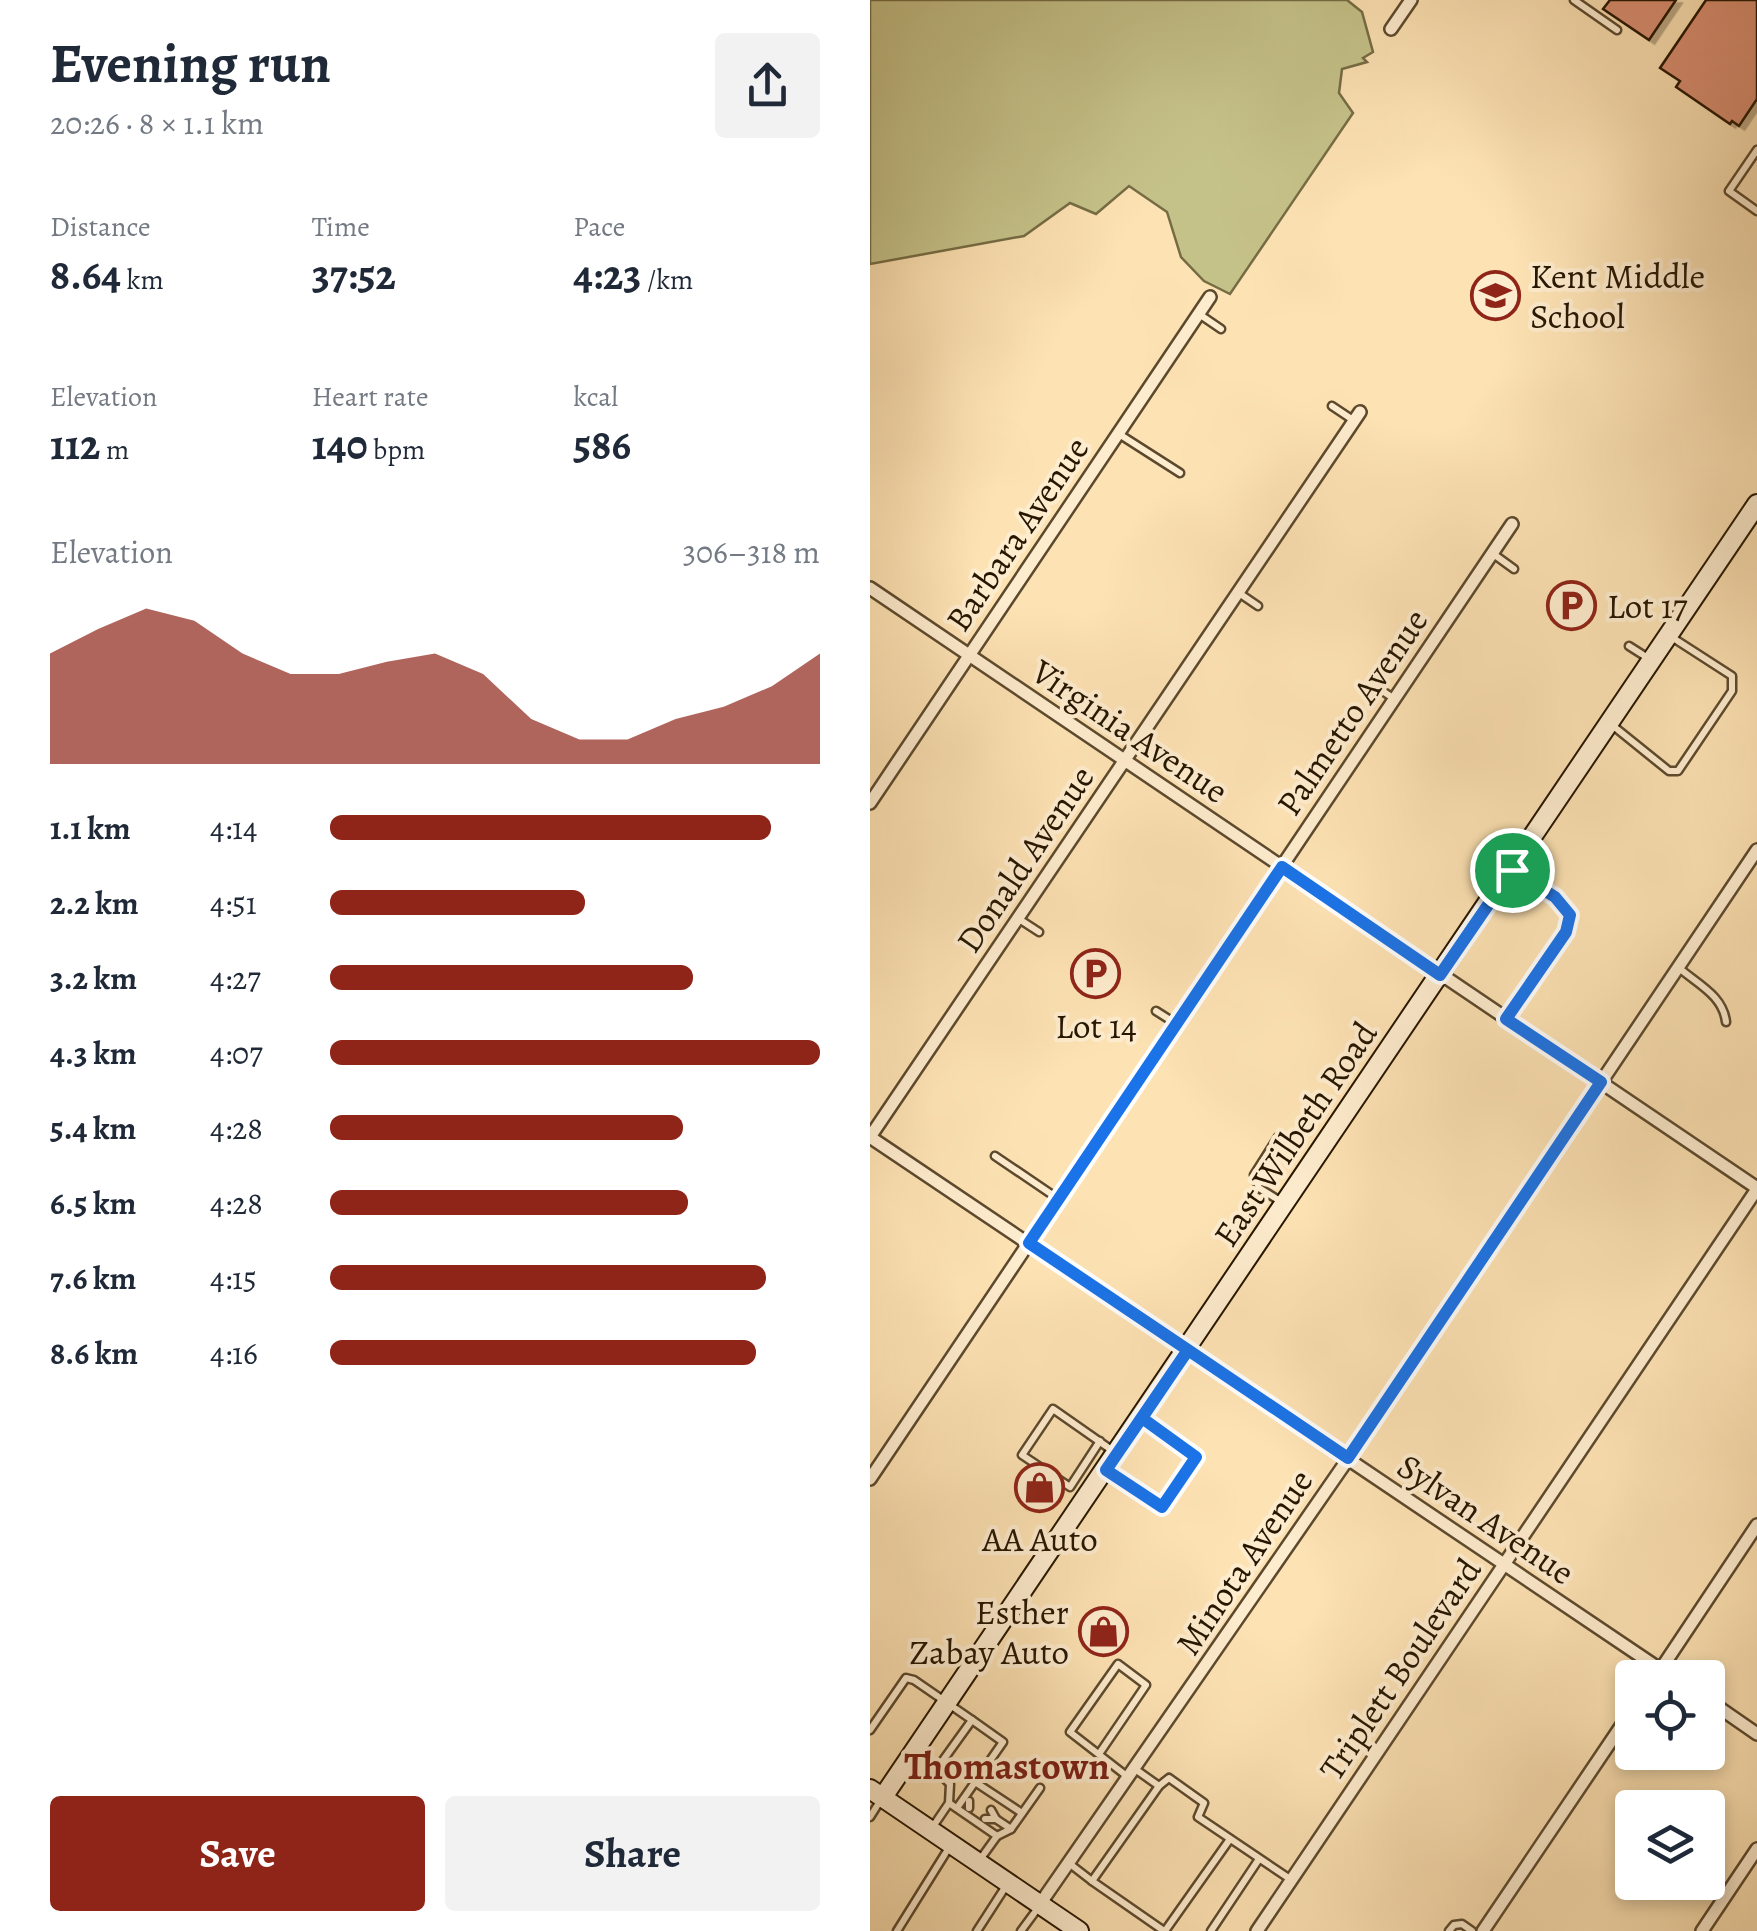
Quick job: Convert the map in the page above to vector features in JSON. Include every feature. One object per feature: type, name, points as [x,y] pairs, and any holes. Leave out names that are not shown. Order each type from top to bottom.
[{"type":"main road","name":"East Wilbeth Road","points":[[876,1793],[912,1753],[1118,1454],[1757,504]]},
{"type":"main road","points":[[876,1793],[1079,1931]]},
{"type":"street","points":[[1392,29],[1411,0]]},
{"type":"street","name":"Barbara Avenue","points":[[870,802],[1210,297]]},
{"type":"street","name":"Donald Avenue","points":[[870,1137],[1357,416]]},
{"type":"street","name":"Palmetto Avenue","points":[[870,1479],[1512,524]]},
{"type":"street","name":"Virginia Avenue","points":[[870,588],[1757,1189]]},
{"type":"street","name":"Minota Avenue","points":[[1040,1904],[1348,1458],[1757,850]]},
{"type":"street","name":"Sylvan Avenue","points":[[870,1137],[1504,1563],[1640,1660]]},
{"type":"street","name":"Triplett Boulevard","points":[[1256,1931],[1757,1189]]},
{"type":"street","points":[[1667,1660],[1757,1525]]},
{"type":"street","points":[[1725,1712],[1757,1734]]},
{"type":"street","points":[[1483,1931],[1615,1735]]},
{"type":"street","points":[[1702,1931],[1757,1849]]},
{"type":"lane","points":[[1574,0],[1618,30]]},
{"type":"lane","points":[[1757,150],[1729,190],[1757,210]]},
{"type":"lane","points":[[1198,314],[1222,330]]},
{"type":"lane","points":[[1332,406],[1357,416]]},
{"type":"lane","points":[[1118,434],[1180,473]]},
{"type":"lane","points":[[1492,554],[1514,569]]},
{"type":"lane","points":[[1238,592],[1258,606]]},
{"type":"lane","points":[[1610,724],[1669,771],[1678,771],[1732,691],[1732,676],[1670,635]]},
{"type":"lane","points":[[1628,646],[1652,661]]},
{"type":"lane","points":[[1375,686],[1394,698]]},
{"type":"lane","points":[[1506,1019],[1566,932],[1570,915],[1555,897],[1512,870]]},
{"type":"lane","points":[[1018,918],[1039,932]]},
{"type":"lane","points":[[1678,967],[1718,999],[1726,1022]]},
{"type":"lane","points":[[1156,1011],[1176,1024]]},
{"type":"lane","points":[[1278,1137],[1254,1174],[1259,1188],[1286,1205]]},
{"type":"lane","points":[[994,1156],[1058,1199]]},
{"type":"lane","points":[[1100,1442],[1070,1487],[1022,1455],[1053,1409],[1118,1454]]},
{"type":"lane","points":[[1106,1470],[1162,1507],[1188,1470],[1196,1457],[1142,1418]]},
{"type":"lane","points":[[1099,1754],[1146,1685],[1118,1664],[1070,1732],[1099,1754],[1159,1786]]},
{"type":"lane","points":[[871,1725],[906,1678],[1002,1742],[975,1782],[969,1801],[957,1808]]},
{"type":"lane","points":[[936,1770],[972,1720]]},
{"type":"lane","points":[[912,1753],[950,1784],[949,1802],[930,1830]]},
{"type":"lane","points":[[1092,1882],[1159,1786],[1169,1778],[1204,1803],[1198,1817],[1290,1880]]},
{"type":"lane","points":[[975,1782],[1022,1813]]},
{"type":"lane","points":[[978,1863],[996,1836],[1011,1829],[1040,1788]]},
{"type":"lane","points":[[870,1817],[876,1793]]},
{"type":"lane","points":[[949,1802],[996,1836]]},
{"type":"lane","points":[[991,1810],[996,1819],[1011,1829]]},
{"type":"lane","points":[[984,1819],[996,1819]]},
{"type":"lane","points":[[1070,1864],[1165,1931],[1230,1840]]},
{"type":"lane","points":[[897,1931],[950,1845]]},
{"type":"lane","points":[[1211,1931],[1259,1859]]},
{"type":"lane","points":[[977,1931],[1008,1882]]},
{"type":"lane","points":[[1020,1931],[1040,1904]]},
{"type":"lane","points":[[1449,1931],[1462,1924],[1472,1931]]},
{"type":"shaded area","points":[[870,0],[1347,0],[1362,12],[1373,52],[1363,58],[1367,62],[1342,69],[1339,93],[1353,113],[1230,294],[1204,281],[1181,257],[1167,212],[1129,186],[1096,214],[1070,203],[1024,236],[870,264]]},
{"type":"building","points":[[1610,0],[1676,0],[1649,40],[1603,9]]},
{"type":"building","points":[[1706,0],[1757,0],[1757,99],[1739,126],[1732,121],[1730,124],[1676,87],[1680,81],[1660,68]]},
{"type":"place","name":"Kent Middle School","points":[[1495,296]]},
{"type":"place","name":"Lot 17","points":[[1572,606]]},
{"type":"place","name":"Lot 14","points":[[1096,974]]},
{"type":"place","name":"AA Auto","points":[[1040,1487]]},
{"type":"place","name":"Esther Zabay Auto","points":[[1104,1632]]},
{"type":"district","name":"Thomastown","points":[[1007,1766]]},
{"type":"route","points":[[1512,870],[1440,975],[1282,867],[1029,1243],[1188,1350],[1106,1470],[1162,1507],[1196,1457],[1142,1418],[1188,1350],[1348,1458],[1601,1082],[1506,1019],[1566,932],[1570,915],[1555,897],[1512,870]]}]
